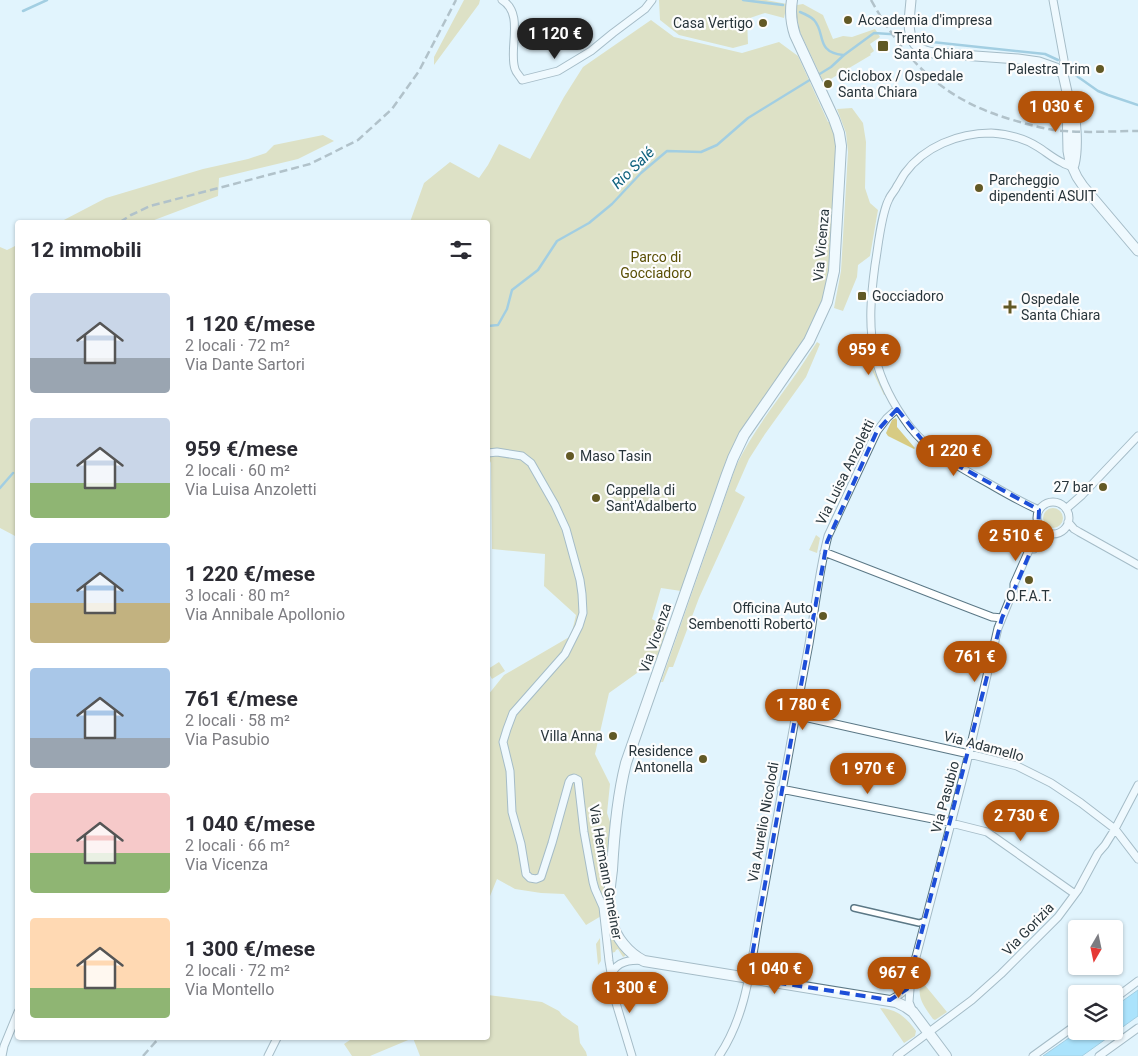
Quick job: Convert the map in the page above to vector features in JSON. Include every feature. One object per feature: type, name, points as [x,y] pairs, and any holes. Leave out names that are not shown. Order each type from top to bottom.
[{"type":"main road","name":"Via Vicenza","points":[[792,0],[791,11],[794,32],[834,119],[840,137],[841,155],[833,280],[827,302],[809,341],[744,435],[738,447],[629,755],[618,801],[610,912],[614,930],[622,942],[629,951],[644,960],[890,1000],[901,1004],[913,1012]]},
{"type":"main road","points":[[913,1012],[946,1056]]},
{"type":"street","points":[[502,0],[506,2],[513,12],[515,35],[513,56],[515,69],[522,80],[558,71],[592,51],[645,9],[652,0]]},
{"type":"street","points":[[911,0],[911,38],[917,47],[925,51],[1040,62],[1056,68],[1063,74]]},
{"type":"street","points":[[1053,0],[1064,60],[1063,74],[1076,124],[1076,160],[1074,167],[1077,177],[1138,251]]},
{"type":"street","points":[[1039,510],[944,458],[923,441],[897,409],[880,375],[875,355],[870,312],[873,280],[880,235],[889,198],[904,174],[922,156],[942,144],[965,136],[990,133],[1016,137],[1038,147],[1062,163],[1074,167]]},
{"type":"street","name":"Via Luisa Anzoletti","points":[[824,552],[828,536],[877,431],[897,409]]},
{"type":"street","points":[[1066,509],[1082,495],[1138,436]]},
{"type":"street","name":"Via Hermann Gmeiner","points":[[490,453],[522,456],[531,464],[555,505],[566,529],[582,594],[583,613],[565,654],[514,713],[503,742],[510,771],[512,812],[521,844],[526,874],[530,878],[536,879],[541,877],[569,782],[574,778],[578,780],[584,832],[594,890],[603,907],[613,964]]},
{"type":"street","points":[[1054,502],[1063,505],[1066,509],[1068,522],[1063,530],[1053,534],[1040,526],[1037,516],[1039,510],[1045,504],[1054,502]]},
{"type":"street","points":[[1068,522],[1074,529],[1138,565]]},
{"type":"street","name":"Via Pasubio","points":[[913,1012],[910,1002],[910,982],[1002,618],[1014,589],[1014,584],[1030,548],[1034,544],[1040,526]]},
{"type":"street","points":[[824,552],[992,617],[1002,618]]},
{"type":"street","name":"Via Aurelio Nicolodi","points":[[721,1053],[742,1009],[751,971],[781,789],[824,552]]},
{"type":"street","name":"Via Adamello","points":[[795,714],[1011,764],[1038,776],[1075,798],[1115,829],[1138,859]]},
{"type":"street","name":"Via Gorizia","points":[[897,1056],[972,1000],[1002,974],[1058,918],[1115,829],[1138,785]]},
{"type":"street","points":[[781,789],[951,822],[987,832],[1075,894]]},
{"type":"street","points":[[854,908],[919,923],[925,922]]},
{"type":"street","points":[[624,962],[628,957],[629,951]]},
{"type":"street","points":[[632,1056],[618,1012],[612,974],[613,964],[644,960]]},
{"type":"street","points":[[1123,992],[1138,981]]},
{"type":"street","points":[[890,1000],[906,989],[910,982]]},
{"type":"street","points":[[2,1056],[15,1019]]},
{"type":"street","points":[[1099,1056],[1138,1028]]},
{"type":"street","points":[[1032,1056],[1068,1031]]},
{"type":"street","points":[[268,1056],[276,1040]]},
{"type":"highlighted area","points":[[897,409],[923,441],[944,458],[1039,510],[1038,534],[1002,618],[907,989],[890,1000],[748,978],[827,542],[877,431]]},
{"type":"green space","points":[[464,0],[480,0],[434,65],[434,57]]},
{"type":"green space","points":[[659,0],[766,0],[787,4],[784,18],[765,13],[747,19],[748,44],[733,48],[679,35],[660,20]]},
{"type":"green space","points":[[803,4],[823,15],[833,39],[843,36],[852,37],[875,29],[880,37],[870,44],[874,51],[871,55],[824,83],[800,32],[797,5]]},
{"type":"green space","name":"Parco di Gocciadoro","points":[[651,20],[674,37],[742,53],[779,42],[798,56],[828,122],[832,121],[835,130],[837,154],[832,250],[824,300],[805,339],[739,433],[727,458],[681,591],[661,588],[652,619],[668,628],[658,658],[609,693],[595,754],[610,784],[607,813],[612,828],[608,912],[586,925],[564,894],[515,889],[497,879],[490,896],[490,692],[504,675],[571,636],[576,615],[544,586],[545,554],[492,549],[490,220],[411,220],[424,183],[450,162],[479,178],[499,144],[530,159],[583,67]]},
{"type":"green space","points":[[852,108],[863,123],[866,142],[865,188],[870,203],[878,210],[870,256],[858,265],[857,277],[843,311],[834,308],[841,271],[848,152],[846,133],[837,109]]},
{"type":"green space","points":[[323,135],[334,141],[298,159],[219,178],[218,196],[154,220],[64,220],[106,198],[203,169],[248,159],[266,153],[274,145]]},
{"type":"green space","points":[[15,246],[15,536],[0,528],[0,247],[7,250]]},
{"type":"green space","points":[[817,342],[820,344],[806,377],[749,459],[735,491],[745,497],[699,598],[673,667],[669,667],[663,682],[661,682],[736,466],[755,433]]},
{"type":"green space","points":[[865,347],[867,347],[873,368],[886,395],[884,395],[869,364]]},
{"type":"green space","points":[[896,418],[897,427],[914,449],[888,436],[886,433],[892,420]]},
{"type":"green space","points":[[1053,508],[1060,511],[1063,518],[1060,525],[1053,528],[1046,525],[1043,518],[1046,511]]},
{"type":"green space","points":[[816,535],[820,538],[817,553],[809,550]]},
{"type":"green space","points":[[499,662],[505,671],[492,679],[490,668]]},
{"type":"green space","points":[[610,933],[626,953],[625,956],[623,957],[618,949],[611,953]]},
{"type":"green space","points":[[600,938],[601,961],[598,965],[596,944]]},
{"type":"green space","points":[[921,983],[924,984],[947,1012],[935,1020],[920,998]]},
{"type":"green space","points":[[490,995],[542,1002],[559,1011],[578,1026],[580,1043],[587,1056],[420,1056],[414,1040],[490,1040]]},
{"type":"green space","points":[[880,1008],[892,1010],[905,1018],[916,1031],[915,1036],[904,1043]]},
{"type":"green space","points":[[350,1040],[408,1040],[370,1056],[352,1056],[344,1044]]},
{"type":"water","points":[[1138,990],[1138,1016],[1123,1027],[1123,1001]]},
{"type":"water","points":[[1068,1039],[1104,1040],[1082,1056],[1043,1056]]},
{"type":"waterway","points":[[23,11],[47,0]]},
{"type":"waterway","points":[[743,0],[783,5]]},
{"type":"waterway","points":[[800,12],[809,16],[818,25],[822,41],[828,50],[843,55]]},
{"type":"waterway","name":"Rio Salé","points":[[818,75],[874,33],[905,35]]},
{"type":"waterway","name":"Rio Salé","points":[[917,35],[932,42],[1045,54],[1058,60]]},
{"type":"waterway","name":"Rio Salé","points":[[1074,74],[1098,91],[1138,105]]},
{"type":"waterway","name":"Rio Salé","points":[[490,326],[498,325],[507,309],[512,290],[538,270],[557,241],[589,223],[612,204],[641,173],[667,151],[701,152],[717,145],[748,118],[813,78]]},
{"type":"waterway","name":"Rio Salé","points":[[0,488],[13,473]]},
{"type":"railway","points":[[123,220],[150,206],[310,164],[358,140],[392,109],[419,71],[456,0]]},
{"type":"railway","points":[[871,0],[884,22],[913,60],[929,76],[966,102],[988,112],[1052,130],[1083,132],[1138,131]]},
{"type":"railway","points":[[143,1056],[157,1040]]},
{"type":"place","name":"Accademia d'impresa","points":[[848,20]]},
{"type":"place","name":"Casa Vertigo","points":[[763,23]]},
{"type":"place","name":"Trento Santa Chiara","points":[[883,46]]},
{"type":"place","name":"Palestra Trim","points":[[1100,69]]},
{"type":"place","name":"Ciclobox / Ospedale Santa Chiara","points":[[828,84]]},
{"type":"place","name":"Parcheggio dipendenti ASUIT","points":[[979,188]]},
{"type":"place","name":"Gocciadoro","points":[[862,296]]},
{"type":"place","name":"Ospedale Santa Chiara","points":[[1010,307]]},
{"type":"place","name":"Maso Tasin","points":[[570,456]]},
{"type":"place","name":"27 bar","points":[[1103,487]]},
{"type":"place","name":"Cappella di Sant'Adalberto","points":[[596,498]]},
{"type":"place","name":"O.F.A.T.","points":[[1029,580]]},
{"type":"place","name":"Officina Auto Sembenotti Roberto","points":[[823,616]]},
{"type":"place","name":"Villa Anna","points":[[613,736]]},
{"type":"place","name":"Residence Antonella","points":[[703,759]]}]
